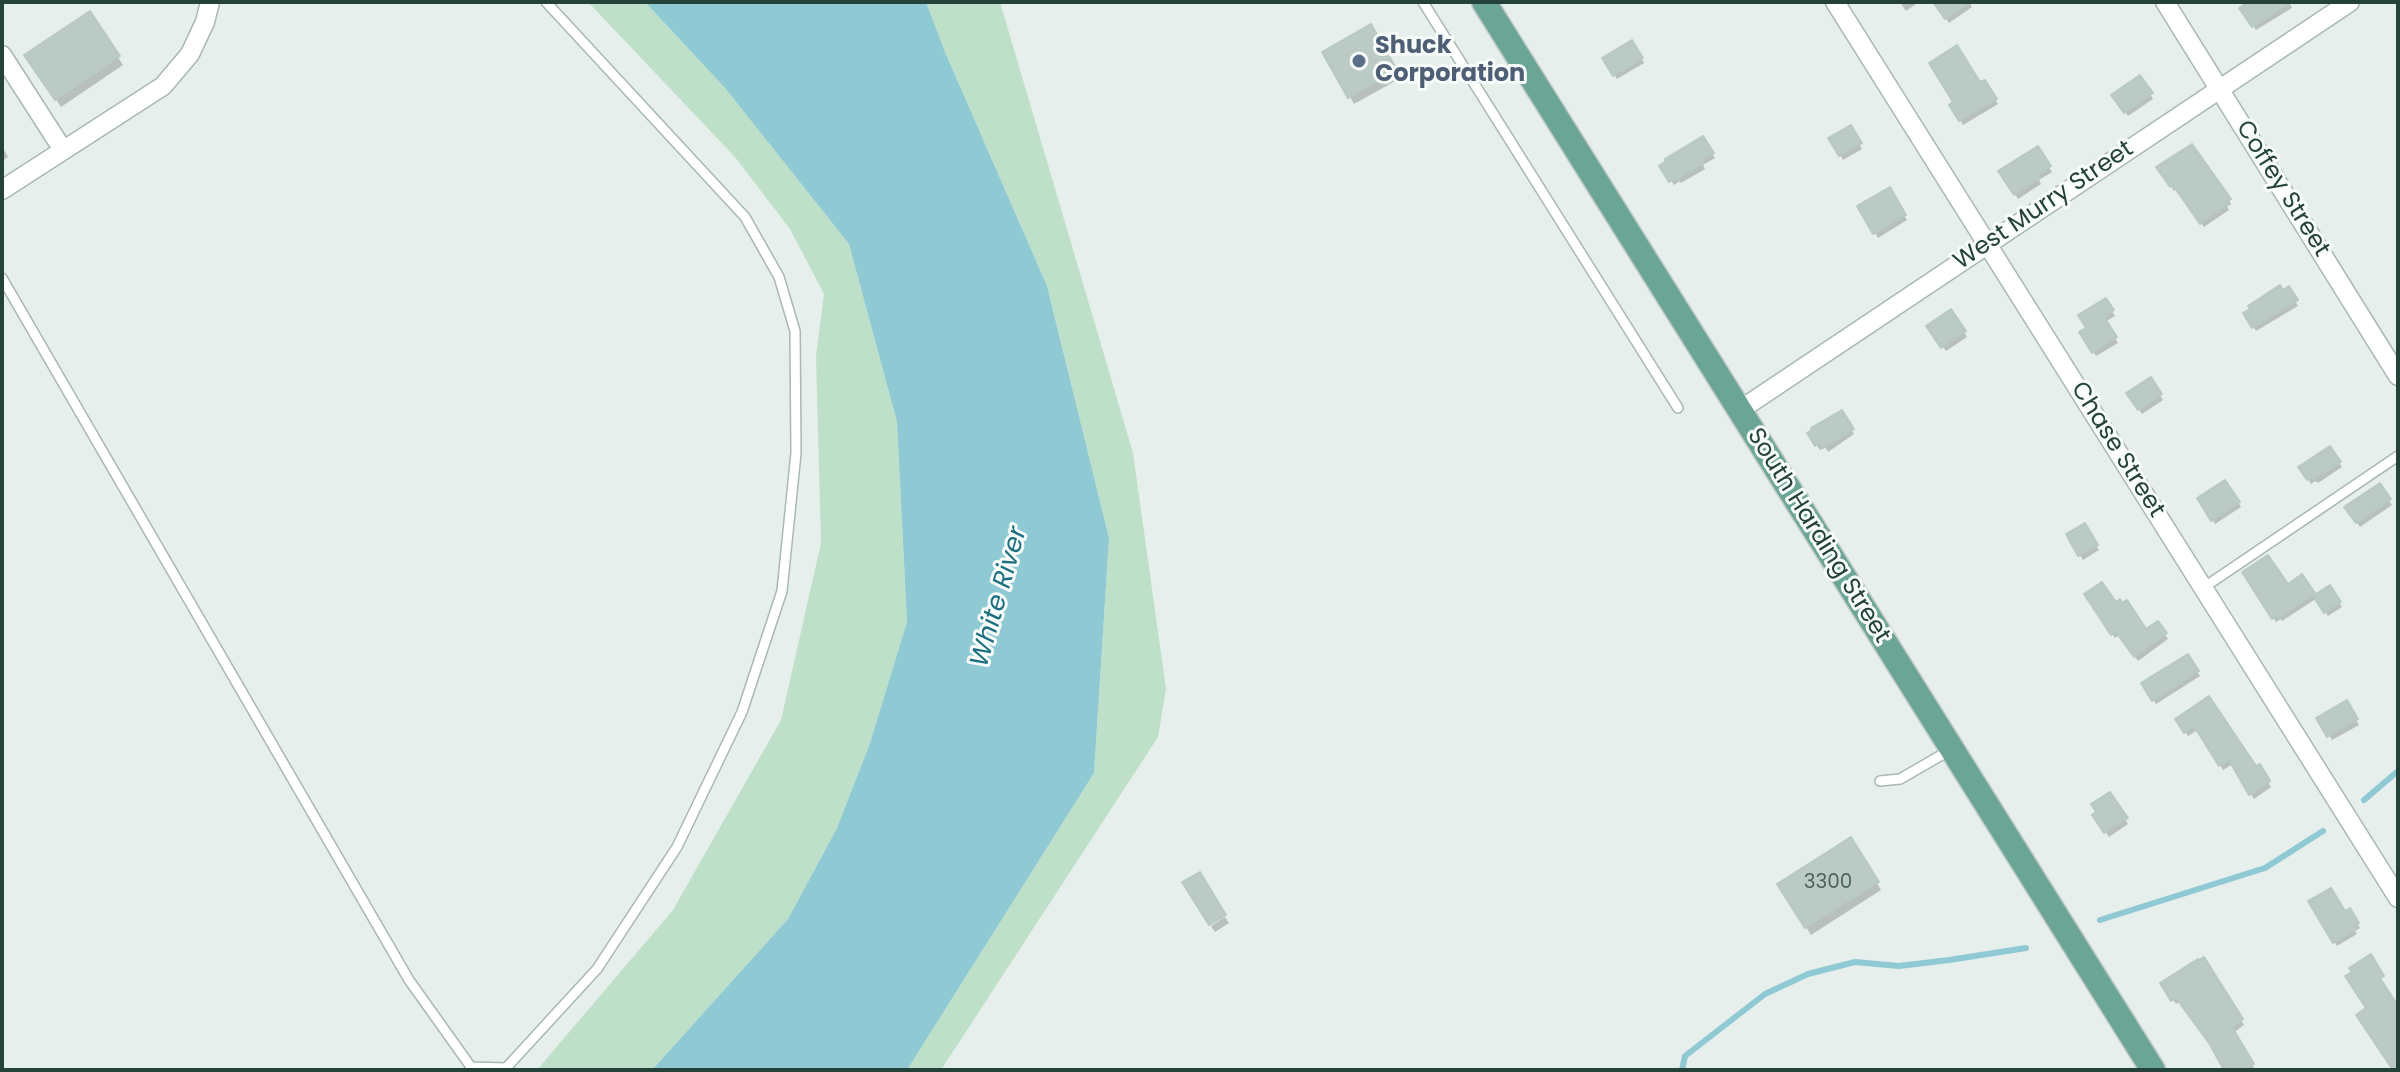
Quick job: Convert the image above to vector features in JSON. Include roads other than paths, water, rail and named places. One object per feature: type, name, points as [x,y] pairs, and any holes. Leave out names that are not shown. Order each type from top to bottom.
[{"type":"main road","name":"South Harding Street","points":[[1484,2],[2151,1069]]},
{"type":"street","points":[[2,190],[163,86],[197,42],[210,2]]},
{"type":"street","name":"Chase Street","points":[[1835,2],[2398,898]]},
{"type":"street","name":"Coffey Street","points":[[2165,2],[2398,376]]},
{"type":"street","name":"West Murry Street","points":[[1740,410],[2350,2]]},
{"type":"street","points":[[2,55],[63,150]]},
{"type":"lane","points":[[2,278],[409,980],[471,1069],[504,1069],[597,969],[677,847],[735,725],[782,591],[796,453],[795,331],[779,277],[745,217],[546,2]]},
{"type":"lane","points":[[1423,2],[1678,408]]},
{"type":"lane","points":[[2203,588],[2398,456]]},
{"type":"lane","points":[[1880,781],[1900,779],[1952,749]]},
{"type":"water","name":"White River","points":[[645,2],[926,2],[1047,286],[1109,538],[1094,773],[907,1070],[652,1070],[788,919],[837,828],[869,746],[907,622],[897,422],[849,244],[725,88]]},
{"type":"waterway","points":[[2364,800],[2398,771]]},
{"type":"waterway","points":[[2100,920],[2265,868],[2323,831]]},
{"type":"waterway","points":[[1682,1070],[1685,1056],[1765,994],[1808,974],[1855,962],[1899,966],[2026,948]]},
{"type":"place","name":"Shuck Corporation","points":[[1359,61]]}]
